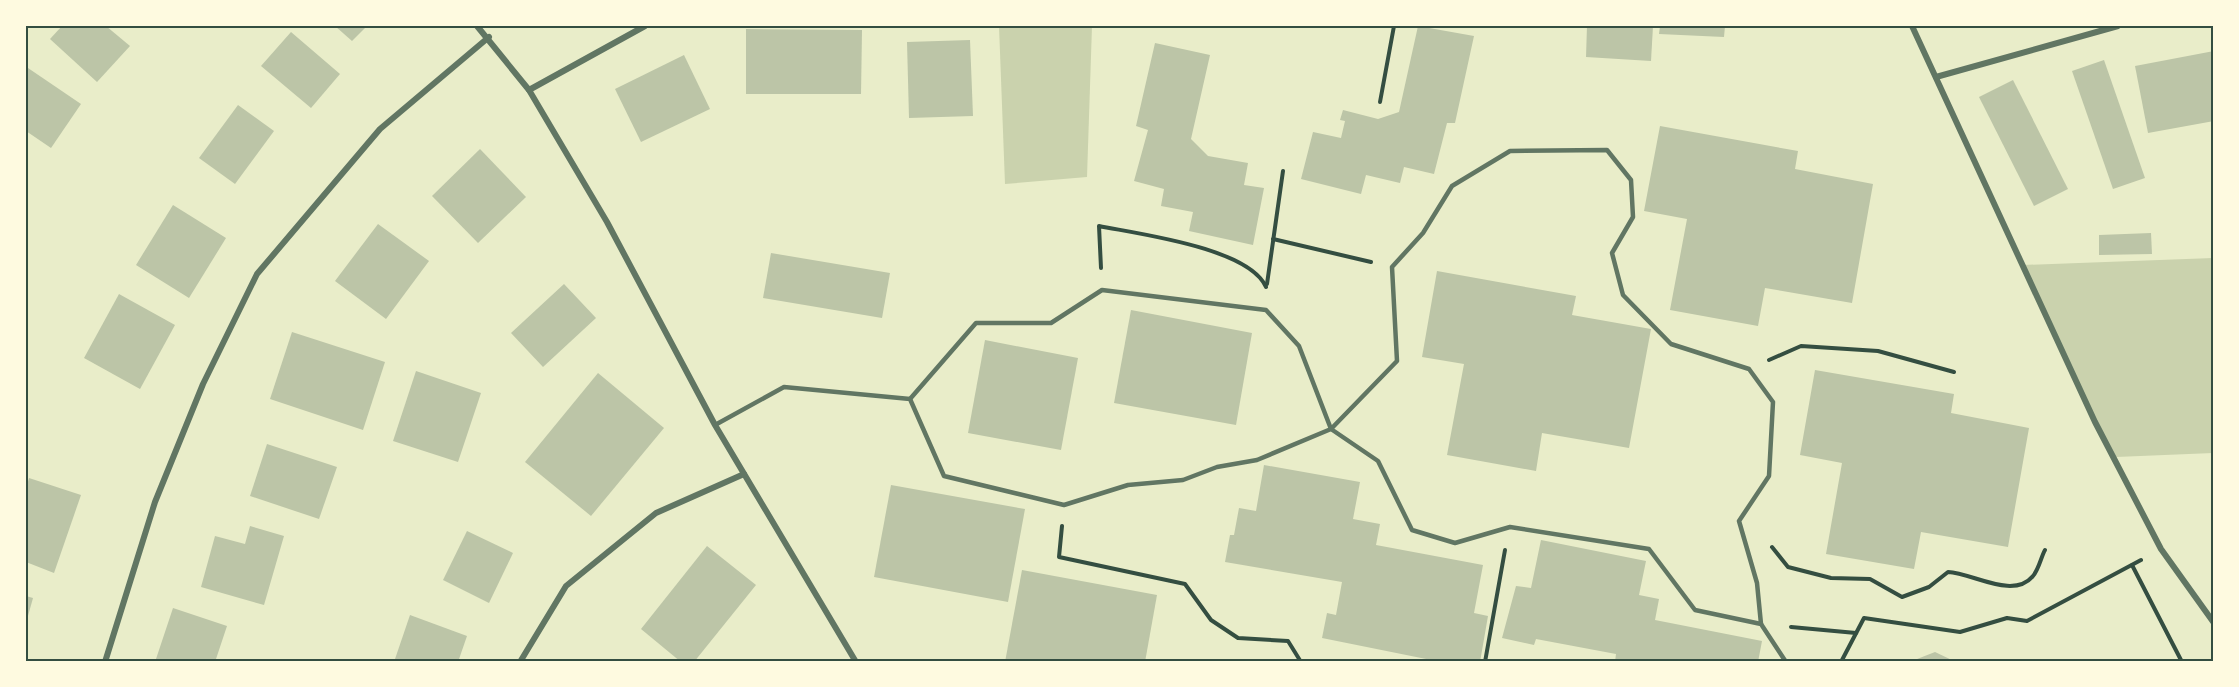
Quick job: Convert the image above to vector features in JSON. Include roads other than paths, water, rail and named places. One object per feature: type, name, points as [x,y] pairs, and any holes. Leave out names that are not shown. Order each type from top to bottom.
[{"type":"street","points":[[477,26],[489,37],[529,90],[607,222],[715,425],[856,662]]},
{"type":"street","points":[[529,90],[645,26]]},
{"type":"street","points":[[1912,26],[2095,422],[2162,549],[2214,622]]},
{"type":"street","points":[[1936,77],[2118,26]]},
{"type":"street","points":[[105,662],[155,502],[203,384],[257,274],[380,129],[489,37]]},
{"type":"street","points":[[520,662],[566,586],[657,513],[744,474]]},
{"type":"lane","points":[[910,399],[944,477],[1064,505],[1128,485],[1183,480],[1217,467],[1257,460],[1331,429],[1398,361],[1392,267],[1423,233],[1452,186],[1510,151],[1607,150],[1631,180],[1633,217],[1612,253],[1623,295],[1671,344],[1749,369],[1773,402],[1769,476],[1738,521],[1757,583],[1761,624],[1786,662]]},
{"type":"lane","points":[[910,399],[976,323],[1051,323],[1102,290],[1266,310],[1299,346],[1331,429],[1378,461],[1412,530],[1455,543],[1510,527],[1649,549],[1695,610],[1761,624]]},
{"type":"lane","points":[[715,425],[784,387],[910,399]]}]
